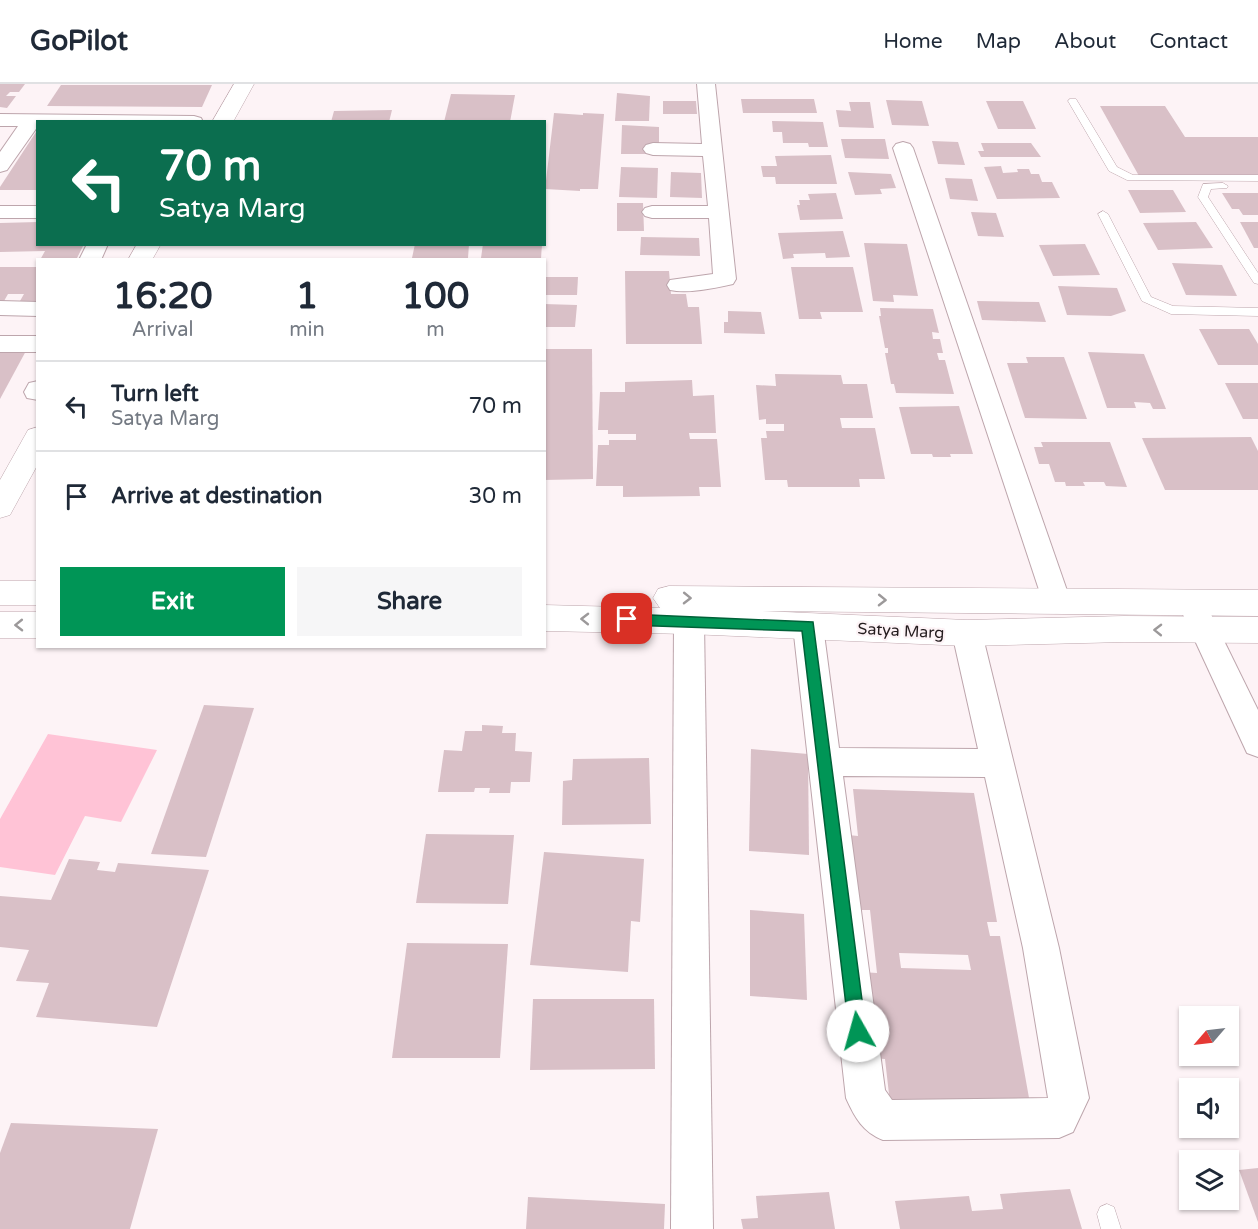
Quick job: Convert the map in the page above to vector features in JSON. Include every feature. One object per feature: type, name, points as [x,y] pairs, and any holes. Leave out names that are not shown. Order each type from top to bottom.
[{"type":"main road","points":[[223,120],[244,84]]},
{"type":"main road","points":[[0,507],[36,442]]},
{"type":"main road","points":[[0,593],[36,593]]},
{"type":"main road","name":"Satya Marg","points":[[546,597],[1057,602],[1199,617],[1258,630]]},
{"type":"main road","name":"Satya Marg","points":[[546,618],[689,621],[967,633],[1124,629],[1199,617],[1258,603]]},
{"type":"main road","points":[[0,625],[36,625]]},
{"type":"street","points":[[678,285],[725,279],[706,84]]},
{"type":"street","points":[[0,166],[31,120]]},
{"type":"street","points":[[1,122],[36,120]]},
{"type":"street","points":[[903,148],[1057,602]]},
{"type":"street","points":[[653,149],[712,150]]},
{"type":"street","points":[[0,212],[36,212]]},
{"type":"street","points":[[652,212],[719,212]]},
{"type":"street","points":[[0,308],[36,309]]},
{"type":"street","points":[[0,344],[36,344]]},
{"type":"street","points":[[1199,617],[1258,743]]},
{"type":"street","points":[[689,621],[692,1229]]},
{"type":"street","points":[[808,626],[866,1098],[883,1120],[1059,1118],[1069,1098],[1041,948],[967,633]]},
{"type":"street","points":[[825,762],[999,763]]},
{"type":"lane","points":[[1073,101],[1113,169],[1131,178],[1258,178]]},
{"type":"lane","points":[[1258,186],[1207,186],[1203,197],[1258,281]]},
{"type":"lane","points":[[1103,214],[1146,299],[1171,310],[1258,312]]},
{"type":"shaded area","points":[[48,734],[157,750],[121,822],[85,816],[55,875],[0,867],[0,819]]},
{"type":"building","points":[[0,84],[25,84],[19,92],[10,92],[6,96],[16,96],[7,108],[0,107]]},
{"type":"building","points":[[61,85],[212,85],[202,107],[47,106]]},
{"type":"building","points":[[617,93],[650,96],[649,121],[615,121]]},
{"type":"building","points":[[451,94],[515,95],[510,120],[444,120]]},
{"type":"building","points":[[741,99],[814,99],[817,113],[743,113]]},
{"type":"building","points":[[886,100],[922,101],[929,126],[892,125]]},
{"type":"building","points":[[663,101],[696,101],[697,114],[663,114]]},
{"type":"building","points":[[986,101],[1023,101],[1036,129],[998,129]]},
{"type":"building","points":[[849,102],[870,102],[874,128],[839,127],[836,110],[851,111]]},
{"type":"building","points":[[1100,106],[1165,106],[1185,137],[1258,137],[1258,175],[1139,176]]},
{"type":"building","points":[[392,110],[390,120],[332,120],[334,111]]},
{"type":"building","points":[[554,113],[604,114],[598,189],[580,189],[580,191],[546,189]]},
{"type":"building","points":[[772,121],[823,122],[828,147],[809,147],[808,143],[783,143],[782,132],[773,132]]},
{"type":"building","points":[[622,125],[659,127],[659,146],[646,146],[646,154],[621,154]]},
{"type":"building","points":[[36,132],[36,190],[0,190]]},
{"type":"building","points":[[841,139],[885,139],[889,159],[845,158]]},
{"type":"building","points":[[932,141],[958,142],[965,165],[938,164]]},
{"type":"building","points":[[981,143],[1031,143],[1041,157],[981,157],[978,151],[984,151]]},
{"type":"building","points":[[831,155],[837,184],[776,184],[775,177],[763,177],[761,166],[777,166],[775,156]]},
{"type":"building","points":[[1001,166],[1003,173],[1018,172],[1017,169],[1029,169],[1031,174],[1039,174],[1042,182],[1052,182],[1060,198],[997,199],[984,167]]},
{"type":"building","points":[[621,167],[658,168],[657,198],[619,197]]},
{"type":"building","points":[[671,172],[701,173],[702,198],[670,197]]},
{"type":"building","points":[[848,172],[891,174],[896,188],[880,189],[882,194],[855,195]]},
{"type":"building","points":[[945,178],[972,179],[978,201],[950,199]]},
{"type":"building","points":[[1128,190],[1173,190],[1186,212],[1140,213]]},
{"type":"building","points":[[836,193],[843,219],[800,220],[797,205],[800,205],[799,200],[810,200],[808,194]]},
{"type":"building","points":[[1222,193],[1258,193],[1258,215],[1243,215],[1239,209],[1232,209]]},
{"type":"building","points":[[617,203],[643,203],[644,231],[617,231]]},
{"type":"building","points":[[971,212],[996,213],[1004,237],[978,236]]},
{"type":"building","points":[[36,222],[36,246],[83,246],[77,258],[41,258],[45,251],[0,252],[0,223]]},
{"type":"building","points":[[1196,222],[1213,248],[1158,250],[1143,223]]},
{"type":"building","points":[[1240,222],[1258,222],[1258,248],[1254,248]]},
{"type":"building","points":[[843,231],[850,257],[826,258],[825,253],[793,254],[794,258],[783,259],[778,233]]},
{"type":"building","points":[[641,237],[699,238],[700,256],[640,255]]},
{"type":"building","points":[[864,243],[907,244],[918,296],[893,295],[894,302],[873,301]]},
{"type":"building","points":[[1085,244],[1100,275],[1053,276],[1039,245]]},
{"type":"building","points":[[415,246],[469,246],[468,258],[412,258]]},
{"type":"building","points":[[483,246],[542,246],[541,258],[481,258]]},
{"type":"building","points":[[1172,263],[1222,265],[1237,296],[1186,295]]},
{"type":"building","points":[[0,267],[36,267],[36,301],[20,301],[24,294],[8,294],[4,301],[0,301]]},
{"type":"building","points":[[791,267],[853,267],[863,312],[820,312],[822,319],[799,319]]},
{"type":"building","points":[[625,271],[669,271],[671,294],[686,294],[688,307],[699,307],[702,344],[626,344]]},
{"type":"building","points":[[546,277],[578,277],[577,295],[546,295]]},
{"type":"building","points":[[1058,286],[1117,288],[1126,311],[1111,316],[1067,315]]},
{"type":"building","points":[[977,301],[1039,302],[1046,322],[982,320]]},
{"type":"building","points":[[546,304],[577,305],[575,327],[546,327]]},
{"type":"building","points":[[880,308],[933,309],[939,333],[932,332],[933,339],[940,339],[943,353],[937,353],[939,360],[945,360],[954,394],[896,393],[894,384],[891,384],[885,353],[888,353],[888,348],[885,348],[879,316],[881,316]]},
{"type":"building","points":[[728,311],[761,312],[765,334],[724,333],[724,322],[728,322]]},
{"type":"building","points":[[1199,329],[1249,329],[1258,344],[1258,365],[1218,365]]},
{"type":"building","points":[[0,349],[27,349],[0,399]]},
{"type":"building","points":[[546,349],[592,349],[593,479],[546,480]]},
{"type":"building","points":[[1088,352],[1144,354],[1166,409],[1153,409],[1150,403],[1134,402],[1136,408],[1107,408]]},
{"type":"building","points":[[1026,357],[1064,357],[1087,419],[1025,418],[1007,363],[1028,363]]},
{"type":"building","points":[[775,374],[841,375],[843,384],[867,384],[873,418],[840,418],[842,428],[875,428],[885,479],[859,479],[860,487],[788,487],[787,480],[765,480],[761,438],[767,438],[766,431],[784,431],[784,424],[766,424],[766,419],[759,420],[756,385],[776,386]]},
{"type":"building","points":[[692,380],[693,396],[714,395],[716,433],[689,433],[690,439],[717,439],[721,487],[699,487],[700,496],[623,497],[623,486],[596,486],[598,445],[609,445],[609,440],[636,440],[636,434],[608,434],[608,430],[598,430],[600,392],[625,392],[625,382]]},
{"type":"building","points":[[1225,383],[1258,383],[1258,419],[1243,419]]},
{"type":"building","points":[[959,406],[973,454],[933,457],[932,454],[911,454],[899,407]]},
{"type":"building","points":[[1251,437],[1258,451],[1258,490],[1165,490],[1142,438]]},
{"type":"building","points":[[1041,442],[1110,442],[1127,487],[1106,486],[1104,482],[1083,482],[1085,486],[1066,486],[1065,482],[1055,482],[1049,464],[1039,464],[1034,447],[1043,447]]},
{"type":"building","points":[[204,705],[254,708],[206,857],[151,854]]},
{"type":"building","points":[[482,725],[503,726],[502,733],[516,733],[515,751],[532,752],[530,782],[511,782],[510,793],[489,793],[490,788],[475,788],[474,792],[438,792],[444,750],[462,751],[465,731],[482,731]]},
{"type":"building","points":[[751,749],[808,754],[809,855],[749,851]]},
{"type":"building","points":[[649,758],[651,824],[562,825],[563,781],[572,780],[573,759]]},
{"type":"building","points":[[853,789],[974,793],[997,922],[987,922],[990,936],[1000,936],[1031,1109],[890,1103],[885,1059],[870,1058],[861,972],[877,973],[870,910],[855,910],[848,835],[858,836]],"holes":[[[899,953],[968,955],[971,970],[901,968]]]},
{"type":"building","points":[[426,834],[514,835],[508,904],[416,903]]},
{"type":"building","points":[[544,852],[644,859],[640,922],[631,921],[628,972],[530,965]]},
{"type":"building","points":[[69,859],[100,862],[97,870],[115,872],[118,863],[209,870],[157,1027],[36,1017],[49,983],[16,981],[29,950],[0,947],[0,896],[51,900]]},
{"type":"building","points":[[750,910],[804,914],[807,1000],[750,996]]},
{"type":"building","points":[[407,943],[508,944],[500,1058],[392,1058]]},
{"type":"building","points":[[533,999],[654,999],[655,1069],[530,1070]]},
{"type":"building","points":[[11,1123],[158,1129],[130,1229],[0,1229],[0,1153]]},
{"type":"building","points":[[1258,1168],[1258,1222],[1239,1170]]},
{"type":"building","points":[[1070,1189],[1082,1229],[900,1229],[895,1201],[969,1196],[972,1211],[1003,1209],[1000,1194]]},
{"type":"building","points":[[829,1192],[835,1229],[743,1229],[741,1219],[758,1218],[756,1196]]},
{"type":"building","points":[[528,1197],[665,1204],[664,1229],[526,1229]]},
{"type":"route","points":[[627,619],[808,626],[858,1031]]}]
